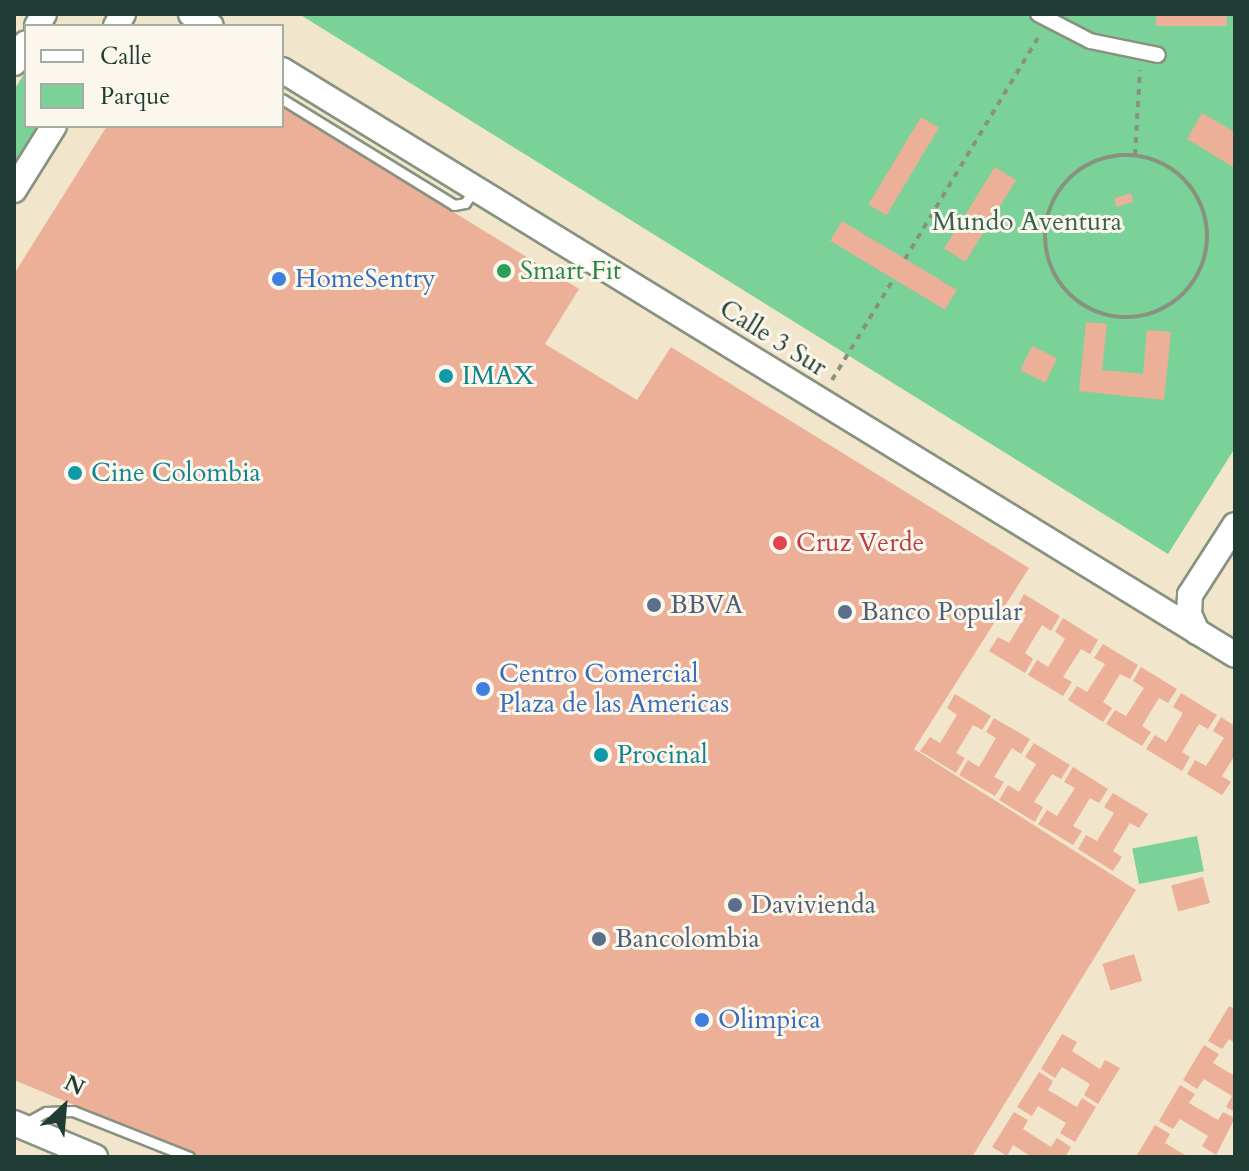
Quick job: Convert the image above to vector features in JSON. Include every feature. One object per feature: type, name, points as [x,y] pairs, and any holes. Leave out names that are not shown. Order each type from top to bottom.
[{"type":"street","points":[[1046,16],[1090,41],[1141,54],[1158,55]]},
{"type":"street","name":"Calle 3 Sur","points":[[284,71],[1235,655]]},
{"type":"street","points":[[14,190],[53,128]]},
{"type":"street","points":[[1197,632],[1189,614],[1190,595],[1235,525]]},
{"type":"street","points":[[1149,602],[1174,602],[1190,595]]},
{"type":"street","points":[[17,1124],[95,1157]]},
{"type":"lane","points":[[284,100],[454,205],[465,203],[475,188]]},
{"type":"lane","points":[[17,1124],[46,1112],[73,1111],[189,1157]]},
{"type":"path","points":[[905,259],[1046,16]]},
{"type":"path","points":[[1135,155],[1141,54]]},
{"type":"path","points":[[1135,155],[1164,164],[1187,182],[1203,208],[1208,237],[1202,266],[1175,301],[1148,314],[1118,316],[1089,307],[1066,289],[1051,263],[1045,234],[1051,205],[1067,180],[1105,157],[1135,155]]},
{"type":"path","points":[[820,400],[893,280]]},
{"type":"green space","name":"Mundo Aventura","points":[[299,14],[1235,14],[1235,448],[1168,554]]},
{"type":"green space","points":[[24,74],[24,128],[36,128],[14,163],[14,90]]},
{"type":"green space","points":[[1197,836],[1204,871],[1139,884],[1132,849]]},
{"type":"building","points":[[1156,14],[1227,14],[1227,26],[1156,26]]},
{"type":"building","name":"Centro Comercial Plaza de las Americas","points":[[284,108],[579,289],[545,344],[637,400],[671,347],[1029,568],[914,749],[1136,890],[972,1157],[199,1157],[14,1080],[14,274],[106,128],[284,128]]},
{"type":"building","points":[[1202,113],[1235,132],[1235,168],[1187,139]]},
{"type":"building","points":[[921,117],[939,128],[886,215],[868,204]]},
{"type":"building","points":[[995,167],[1016,180],[965,262],[944,248]]},
{"type":"building","points":[[1131,193],[1134,202],[1117,207],[1114,199]]},
{"type":"building","points":[[842,221],[957,290],[945,310],[830,241]]},
{"type":"building","points":[[1086,322],[1107,324],[1102,370],[1143,374],[1147,330],[1171,332],[1164,400],[1079,391]]},
{"type":"building","points":[[1032,346],[1057,358],[1045,383],[1020,370]]},
{"type":"building","points":[[1024,594],[1060,616],[1051,631],[1042,625],[1025,653],[1033,659],[1025,673],[989,651],[998,637],[1009,643],[1026,615],[1016,609]]},
{"type":"building","points":[[1063,618],[1098,640],[1090,654],[1081,649],[1063,677],[1072,682],[1063,696],[1028,675],[1037,660],[1048,667],[1065,639],[1055,632]]},
{"type":"building","points":[[1103,644],[1138,665],[1130,679],[1120,674],[1103,702],[1112,708],[1103,722],[1068,700],[1077,686],[1087,692],[1105,664],[1094,658]]},
{"type":"building","points":[[1141,667],[1177,689],[1168,703],[1159,698],[1142,726],[1151,732],[1142,746],[1106,724],[1115,710],[1126,716],[1144,688],[1133,681]]},
{"type":"building","points":[[1181,693],[1217,715],[1208,729],[1199,724],[1182,752],[1190,757],[1182,771],[1146,749],[1155,735],[1166,742],[1183,713],[1173,707]]},
{"type":"building","points":[[955,694],[991,716],[982,730],[973,725],[956,753],[965,758],[956,773],[920,751],[930,737],[940,743],[957,715],[947,708]]},
{"type":"building","points":[[1221,717],[1235,726],[1235,755],[1222,776],[1231,782],[1222,795],[1187,774],[1195,760],[1206,766],[1224,738],[1213,731]]},
{"type":"building","points":[[994,718],[1030,739],[1021,754],[1012,748],[994,777],[1004,782],[995,796],[959,775],[968,760],[979,767],[996,738],[986,732]]},
{"type":"building","points":[[1034,743],[1070,765],[1061,779],[1052,774],[1034,802],[1043,807],[1035,822],[999,800],[1008,785],[1019,792],[1036,764],[1025,757]]},
{"type":"building","points":[[1073,767],[1108,789],[1099,803],[1090,798],[1073,826],[1082,831],[1073,845],[1038,824],[1047,810],[1057,816],[1075,788],[1064,782]]},
{"type":"building","points":[[1113,793],[1148,814],[1139,828],[1130,823],[1113,851],[1122,857],[1113,871],[1078,849],[1086,835],[1097,841],[1114,813],[1104,807]]},
{"type":"building","points":[[1203,877],[1210,903],[1178,912],[1171,886]]},
{"type":"building","points":[[1134,954],[1142,981],[1111,990],[1102,964]]},
{"type":"building","points":[[1229,1006],[1235,1009],[1235,1043],[1229,1039],[1222,1049],[1208,1041]]},
{"type":"building","points":[[1062,1034],[1077,1042],[1072,1051],[1100,1069],[1105,1060],[1120,1068],[1098,1104],[1084,1095],[1090,1084],[1062,1067],[1055,1078],[1041,1069]]},
{"type":"building","points":[[1204,1045],[1219,1054],[1213,1063],[1235,1076],[1235,1112],[1226,1107],[1232,1096],[1204,1079],[1197,1089],[1183,1080]]},
{"type":"building","points":[[1039,1072],[1053,1081],[1048,1090],[1077,1107],[1082,1098],[1096,1107],[1075,1142],[1060,1133],[1066,1123],[1038,1106],[1032,1116],[1017,1107]]},
{"type":"building","points":[[1180,1085],[1195,1094],[1189,1103],[1218,1120],[1223,1112],[1235,1118],[1216,1155],[1202,1146],[1208,1136],[1180,1119],[1173,1129],[1159,1121]]},
{"type":"building","points":[[1014,1112],[1028,1120],[1023,1129],[1051,1147],[1057,1138],[1071,1147],[1065,1157],[1032,1157],[1013,1145],[1007,1156],[992,1147]]},
{"type":"building","points":[[1155,1125],[1170,1134],[1165,1143],[1188,1157],[1136,1157]]},
{"type":"place","name":"Smart Fit","points":[[504,271]]},
{"type":"place","name":"HomeSentry","points":[[279,279]]},
{"type":"place","name":"IMAX","points":[[446,376]]},
{"type":"place","name":"Cine Colombia","points":[[75,473]]},
{"type":"place","name":"Cruz Verde","points":[[780,543]]},
{"type":"place","name":"BBVA","points":[[654,605]]},
{"type":"place","name":"Banco Popular","points":[[845,612]]},
{"type":"place","name":"Centro Comercial Plaza de las Americas","points":[[483,689]]},
{"type":"place","name":"Procinal","points":[[601,755]]},
{"type":"place","name":"Davivienda","points":[[735,905]]},
{"type":"place","name":"Bancolombia","points":[[599,939]]},
{"type":"place","name":"Olimpica","points":[[702,1020]]}]
